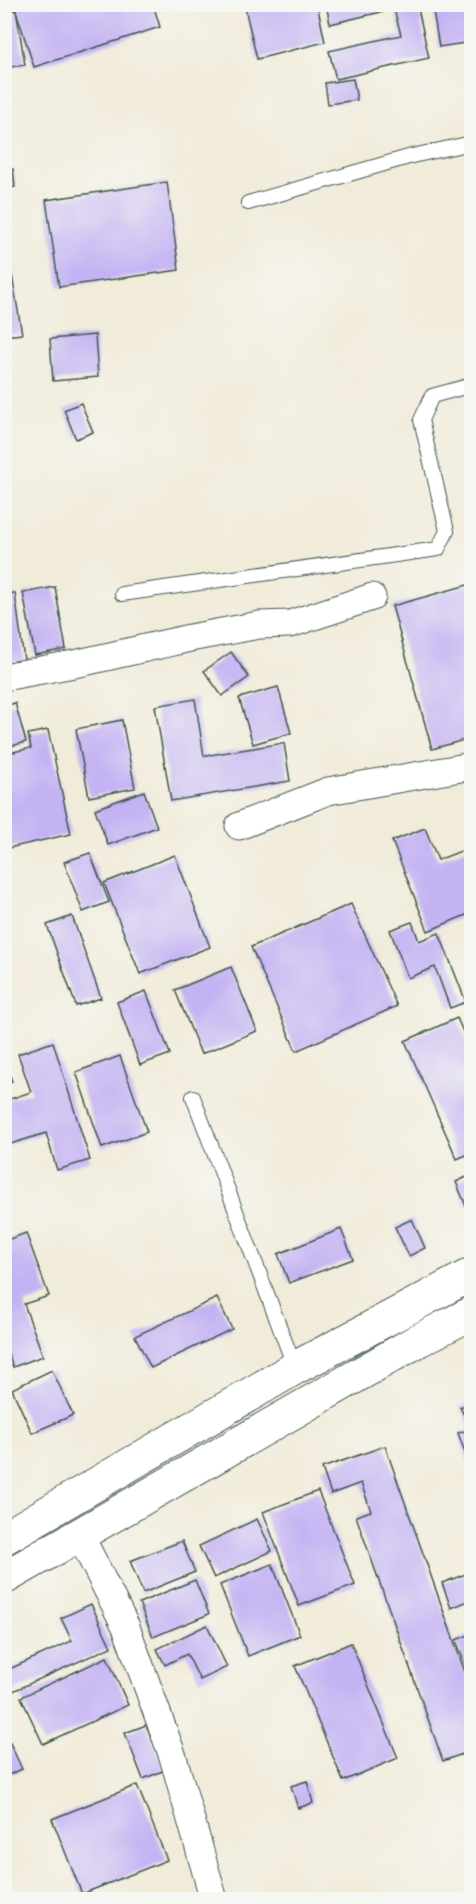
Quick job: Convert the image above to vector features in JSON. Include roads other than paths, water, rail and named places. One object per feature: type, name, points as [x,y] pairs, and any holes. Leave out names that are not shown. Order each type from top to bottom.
[{"type":"street","points":[[4,676],[80,663],[236,629],[290,624],[372,597]]},
{"type":"street","points":[[238,826],[328,791],[471,766]]},
{"type":"street","points":[[4,1538],[295,1368],[471,1274]]},
{"type":"street","points":[[4,1578],[418,1340],[471,1313]]},
{"type":"street","points":[[80,1535],[126,1627],[173,1757],[214,1899]]},
{"type":"lane","points":[[248,203],[412,156],[471,144]]},
{"type":"lane","points":[[122,594],[438,549],[447,531],[421,420],[432,396],[471,385]]},
{"type":"lane","points":[[193,1097],[295,1368]]}]
